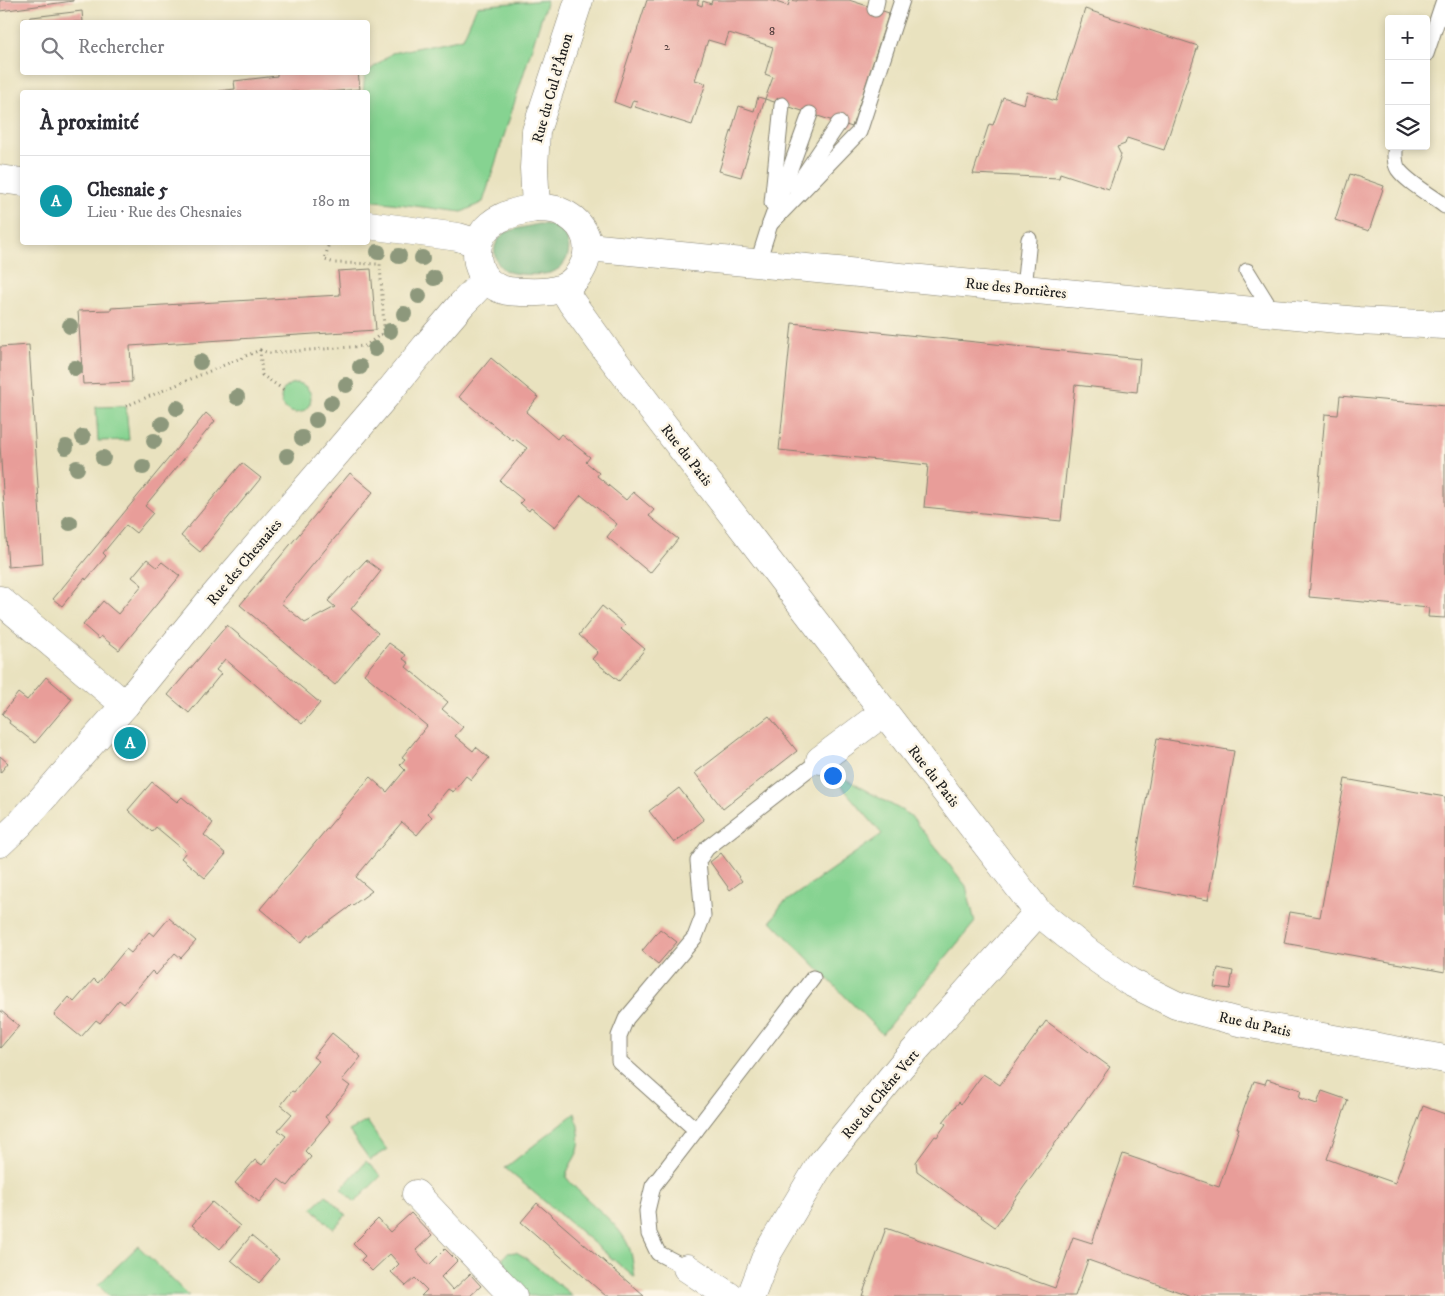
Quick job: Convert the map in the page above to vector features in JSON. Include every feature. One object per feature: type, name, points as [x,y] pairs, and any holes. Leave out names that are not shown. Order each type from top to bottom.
[{"type":"street","name":"Rue du Cul d'Ânon","points":[[536,208],[534,168],[536,131],[579,0]]},
{"type":"street","points":[[0,179],[20,182]]},
{"type":"street","points":[[536,208],[558,210],[581,226],[586,235],[588,247],[581,272],[563,288],[552,292],[509,291],[496,287],[486,279],[480,270],[476,252],[478,243],[490,225],[522,210],[536,208]]},
{"type":"street","points":[[370,225],[458,237],[478,243]]},
{"type":"street","name":"Rue des Portières","points":[[588,247],[1358,321],[1445,325]]},
{"type":"street","name":"Rue des Chesnaies","points":[[0,843],[20,824],[125,705],[209,602],[462,304],[486,279]]},
{"type":"street","name":"Rue du Patis","points":[[563,288],[606,350],[1038,912],[1089,953],[1130,982],[1176,1005],[1239,1022],[1445,1059]]},
{"type":"street","points":[[0,600],[125,705]]},
{"type":"street","points":[[820,760],[884,712]]},
{"type":"street","name":"Rue du Chêne Vert","points":[[751,1296],[767,1254],[820,1165],[901,1066],[1038,912]]},
{"type":"street","points":[[416,1194],[513,1296]]},
{"type":"street","points":[[687,1268],[729,1296]]},
{"type":"lane","points":[[770,224],[859,132],[902,0]]},
{"type":"lane","points":[[1430,42],[1444,0]]},
{"type":"lane","points":[[770,224],[782,105]]},
{"type":"lane","points":[[758,262],[810,114]]},
{"type":"lane","points":[[770,224],[839,124]]},
{"type":"lane","points":[[1395,150],[1397,168],[1410,181],[1445,206]]},
{"type":"lane","points":[[1024,289],[1029,239]]},
{"type":"lane","points":[[1247,271],[1273,312]]},
{"type":"lane","points":[[696,1130],[619,1061],[619,1036],[626,1019],[695,937],[703,916],[698,861],[706,848],[820,760]]},
{"type":"lane","points":[[687,1268],[658,1253],[649,1234],[647,1211],[653,1186],[813,978]]},
{"type":"path","points":[[126,406],[260,350],[269,353],[365,346],[381,334],[384,327],[380,264],[335,263],[324,260],[329,245]]},
{"type":"path","points":[[260,350],[262,374],[284,390]]},
{"type":"green space","points":[[547,0],[483,202],[462,212],[370,200],[370,90],[363,90],[365,75],[370,75],[370,70],[392,53],[463,38],[477,6]]},
{"type":"green space","points":[[538,224],[548,224],[562,232],[566,238],[569,250],[565,262],[555,271],[546,274],[535,275],[506,271],[497,262],[495,256],[496,244],[499,238],[505,233],[516,229]]},
{"type":"green space","points":[[296,383],[302,384],[310,392],[310,404],[302,412],[296,413],[290,412],[282,404],[281,398],[282,392],[290,384]]},
{"type":"green space","points":[[126,406],[129,440],[98,441],[96,407]]},
{"type":"green space","points":[[831,771],[910,815],[966,886],[975,922],[882,1034],[771,921],[781,905],[882,834],[831,774]]},
{"type":"green space","points":[[575,1113],[579,1145],[566,1177],[573,1186],[609,1219],[624,1237],[631,1254],[635,1278],[505,1168]]},
{"type":"green space","points":[[367,1121],[387,1150],[370,1160],[349,1131]]},
{"type":"green space","points":[[366,1161],[381,1176],[355,1202],[341,1189]]},
{"type":"green space","points":[[326,1195],[346,1215],[333,1229],[312,1208]]},
{"type":"green space","points":[[138,1246],[189,1296],[109,1296],[98,1285]]},
{"type":"green space","points":[[516,1252],[573,1296],[529,1296],[503,1269],[502,1260],[507,1253]]},
{"type":"building","points":[[0,0],[73,0],[73,1],[0,11]]},
{"type":"building","points":[[647,0],[699,0],[697,4],[702,6],[703,1],[711,4],[712,0],[770,0],[788,6],[790,0],[849,0],[889,13],[852,127],[765,99],[773,77],[765,74],[773,47],[729,33],[725,45],[708,40],[695,80],[706,83],[692,125],[635,107],[637,101],[633,100],[630,108],[614,102]]},
{"type":"building","points":[[1085,9],[1198,46],[1164,150],[1127,138],[1125,144],[1117,147],[1121,155],[1109,189],[1060,173],[1059,178],[973,174],[989,124],[993,125],[1003,97],[1024,104],[1027,92],[1056,101]]},
{"type":"building","points":[[82,11],[83,20],[24,20],[24,18]]},
{"type":"building","points":[[358,75],[360,89],[227,90],[235,89],[234,81],[277,76]]},
{"type":"building","points":[[758,97],[765,99],[741,177],[719,171],[739,106],[754,111]]},
{"type":"building","points":[[1350,174],[1384,186],[1369,231],[1335,220]]},
{"type":"building","points":[[371,269],[376,330],[130,346],[132,382],[83,384],[78,311],[340,295],[338,271]]},
{"type":"building","points":[[792,323],[1140,359],[1137,392],[1075,385],[1061,521],[924,507],[928,465],[779,450]]},
{"type":"building","points":[[29,345],[43,564],[8,567],[0,446],[0,347]]},
{"type":"building","points":[[491,358],[538,397],[526,412],[557,439],[561,434],[590,457],[586,462],[599,473],[597,476],[626,500],[633,492],[654,510],[649,516],[678,539],[650,573],[607,537],[617,524],[581,495],[555,527],[531,508],[529,511],[520,503],[523,500],[500,481],[527,448],[515,439],[513,441],[459,397]]},
{"type":"building","points":[[1340,396],[1445,406],[1445,618],[1428,617],[1429,608],[1309,597],[1325,414],[1338,415]]},
{"type":"building","points":[[206,413],[215,421],[145,506],[153,513],[136,533],[126,525],[103,553],[106,556],[62,606],[53,599]]},
{"type":"building","points":[[242,463],[261,478],[200,552],[181,536]]},
{"type":"building","points":[[350,473],[373,492],[281,603],[305,623],[335,607],[328,601],[366,560],[381,571],[351,609],[378,633],[335,685],[240,605]]},
{"type":"building","points":[[147,559],[157,567],[162,562],[180,576],[119,650],[101,636],[99,639],[83,625],[103,601],[118,614],[142,585],[132,577]]},
{"type":"building","points":[[602,606],[625,625],[621,629],[645,649],[619,681],[592,659],[598,652],[579,635]]},
{"type":"building","points":[[227,625],[320,703],[302,724],[225,659],[216,670],[221,674],[189,713],[168,695]]},
{"type":"building","points":[[389,643],[406,655],[403,659],[409,663],[406,667],[448,702],[442,709],[463,727],[455,736],[473,751],[476,747],[489,758],[471,780],[466,776],[453,792],[448,789],[428,813],[432,817],[417,835],[402,822],[356,877],[372,891],[310,936],[308,935],[301,943],[260,909],[370,777],[387,792],[405,770],[400,765],[405,759],[402,757],[427,726],[364,674]]},
{"type":"building","points":[[46,677],[72,699],[35,743],[9,723],[10,721],[2,714],[18,693],[27,700]]},
{"type":"building","points":[[769,716],[797,751],[723,809],[695,773]]},
{"type":"building","points":[[132,735],[138,741],[128,751],[121,745]]},
{"type":"building","points":[[1157,738],[1234,751],[1208,900],[1131,886]]},
{"type":"building","points":[[0,756],[8,763],[0,773]]},
{"type":"building","points":[[1345,779],[1445,797],[1445,972],[1284,943],[1290,912],[1320,917]]},
{"type":"building","points":[[152,782],[177,802],[182,797],[213,823],[204,835],[226,854],[205,878],[181,858],[186,852],[156,827],[152,832],[128,810]]},
{"type":"building","points":[[679,788],[704,820],[674,843],[649,811]]},
{"type":"building","points":[[721,853],[742,881],[730,890],[710,862]]},
{"type":"building","points":[[169,918],[196,941],[181,958],[175,953],[156,975],[152,971],[124,1004],[119,1000],[100,1023],[96,1020],[81,1037],[54,1015],[69,997],[74,1002],[94,979],[98,983],[126,949],[131,953],[149,932],[154,936]]},
{"type":"building","points":[[660,929],[677,942],[658,964],[642,951]]},
{"type":"building","points":[[1218,968],[1233,971],[1230,989],[1214,987]]},
{"type":"building","points":[[0,1010],[19,1026],[0,1048]]},
{"type":"building","points":[[1046,1021],[1110,1067],[995,1227],[917,1171],[916,1162],[946,1124],[943,1122],[959,1102],[961,1104],[983,1074],[1000,1085]]},
{"type":"building","points":[[332,1033],[361,1057],[342,1080],[350,1086],[325,1117],[330,1121],[305,1151],[311,1157],[288,1186],[278,1179],[259,1202],[235,1183],[255,1160],[262,1165],[286,1136],[278,1130],[292,1114],[281,1105],[319,1061],[313,1057]]},
{"type":"building","points":[[1267,1079],[1301,1090],[1299,1098],[1317,1104],[1322,1091],[1348,1100],[1327,1159],[1395,1183],[1423,1106],[1445,1114],[1445,1296],[1191,1296],[1088,1260],[1075,1296],[862,1296],[886,1228],[1055,1288],[1073,1237],[1092,1243],[1123,1154],[1219,1187],[1254,1081],[1265,1084]]},
{"type":"building","points":[[212,1202],[240,1226],[220,1249],[192,1225]]},
{"type":"building","points":[[537,1203],[644,1296],[606,1296],[521,1222]]},
{"type":"building","points":[[411,1213],[432,1235],[416,1250],[429,1265],[445,1249],[457,1261],[441,1277],[453,1290],[470,1274],[481,1286],[470,1296],[421,1296],[427,1290],[415,1278],[406,1286],[391,1272],[399,1264],[390,1254],[372,1271],[361,1260],[365,1256],[353,1244],[378,1219],[390,1232]]},
{"type":"building","points":[[251,1236],[279,1259],[259,1283],[231,1260]]},
{"type":"place","name":"Chesnaie 5","points":[[130,743]]}]
